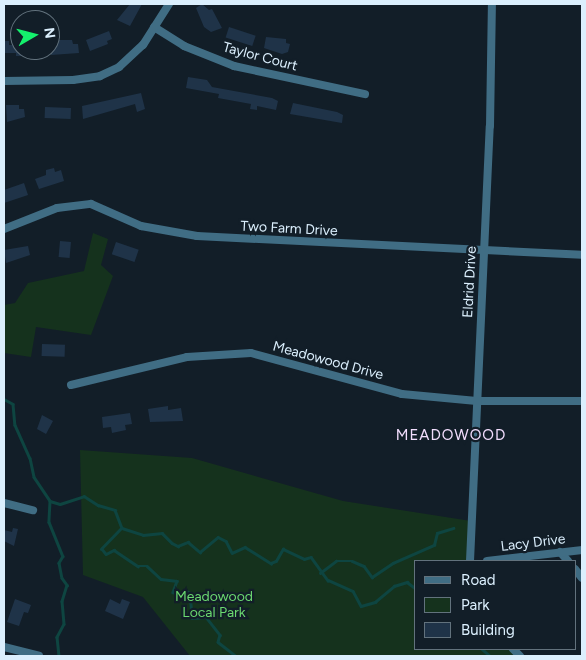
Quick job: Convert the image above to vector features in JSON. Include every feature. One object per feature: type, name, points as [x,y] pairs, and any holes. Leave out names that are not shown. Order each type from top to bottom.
[{"type":"street","points":[[4,81],[100,76],[132,58],[169,4]]},
{"type":"street","name":"Eldrid Drive","points":[[470,560],[484,251],[492,4]]},
{"type":"street","name":"Taylor Court","points":[[154,27],[184,46],[234,66],[365,94]]},
{"type":"street","name":"Two Farm Drive","points":[[4,228],[57,208],[91,204],[141,226],[197,236],[582,255]]},
{"type":"street","name":"Meadowood Drive","points":[[71,385],[187,357],[251,354],[402,394],[477,401],[582,401]]},
{"type":"street","points":[[4,503],[33,510]]},
{"type":"street","name":"Lacy Drive","points":[[495,560],[582,550]]},
{"type":"street","points":[[560,552],[567,560]]},
{"type":"street","points":[[4,647],[39,656]]},
{"type":"green space","points":[[93,233],[108,239],[101,265],[113,276],[91,335],[36,327],[31,357],[4,353],[4,305],[15,303],[28,283],[84,271]]},
{"type":"green space","name":"Meadowood Local Park","points":[[80,450],[192,458],[343,501],[471,521],[470,560],[414,560],[414,650],[514,650],[520,656],[190,656],[143,597],[83,575]]},
{"type":"building","points":[[130,4],[142,4],[130,26],[117,20]]},
{"type":"building","points":[[202,4],[209,10],[212,9],[222,28],[211,32],[204,27],[196,8]]},
{"type":"building","points":[[229,27],[256,36],[252,46],[226,37]]},
{"type":"building","points":[[109,31],[112,39],[107,41],[108,44],[90,51],[86,40]]},
{"type":"building","points":[[266,37],[286,39],[286,43],[290,44],[288,52],[282,54],[264,48]]},
{"type":"building","points":[[60,40],[72,40],[73,44],[78,44],[79,53],[60,54]]},
{"type":"building","points":[[4,41],[9,41],[10,53],[4,53]]},
{"type":"building","points":[[188,77],[207,80],[212,87],[272,98],[278,101],[276,110],[257,106],[257,110],[250,109],[251,104],[218,98],[219,94],[186,88]]},
{"type":"building","points":[[141,93],[145,109],[137,112],[135,104],[83,119],[82,106]]},
{"type":"building","points":[[293,103],[337,112],[343,115],[342,123],[290,114]]},
{"type":"building","points":[[6,105],[19,105],[19,109],[24,109],[25,117],[7,122]]},
{"type":"building","points":[[45,107],[71,108],[71,119],[45,118]]},
{"type":"building","points":[[54,168],[55,172],[61,170],[64,181],[39,189],[35,179],[46,175],[46,170]]},
{"type":"building","points":[[24,183],[28,195],[4,203],[4,190]]},
{"type":"building","points":[[60,241],[71,242],[70,258],[59,257]]},
{"type":"building","points":[[116,242],[139,250],[134,262],[112,254]]},
{"type":"building","points":[[28,246],[30,255],[6,263],[4,250]]},
{"type":"building","points":[[42,344],[65,345],[65,357],[42,356]]},
{"type":"building","points":[[168,406],[168,410],[181,408],[183,421],[150,422],[148,409]]},
{"type":"building","points":[[130,413],[132,424],[125,425],[126,430],[112,433],[111,427],[103,428],[102,417]]},
{"type":"building","points":[[42,415],[53,421],[46,434],[37,429]]},
{"type":"building","points":[[13,528],[18,529],[14,546],[4,541],[4,530],[12,532]]},
{"type":"building","points":[[15,599],[31,605],[28,613],[24,612],[19,626],[7,622]]},
{"type":"building","points":[[110,599],[120,604],[122,599],[130,602],[123,619],[105,611]]},
{"type":"waterway","points":[[4,399],[13,404],[15,425],[30,458],[34,477],[50,501],[60,504],[84,496],[98,505],[115,510],[122,528],[143,535],[162,533],[172,543],[178,546],[188,542],[200,552],[218,537],[226,541],[232,553],[245,547],[271,563],[276,561],[283,549],[304,559],[311,557],[328,580],[353,591],[361,606],[375,602],[394,586],[407,582],[414,587]]},
{"type":"waterway","points":[[50,501],[49,522],[63,556],[59,563],[62,578],[67,585],[62,601],[64,624],[57,637],[59,656]]},
{"type":"waterway","points":[[320,573],[336,561],[352,561],[364,566],[372,577],[393,563],[434,545],[437,533],[453,528]]},
{"type":"waterway","points":[[121,529],[102,549],[106,554],[114,550],[138,566],[147,566],[161,579],[177,581],[173,592],[180,595],[185,590],[190,593],[192,618],[206,617],[220,635],[218,642],[236,656]]},
{"type":"waterway","points":[[483,650],[490,656]]},
{"type":"district","name":"MEADOWOOD","points":[[451,436]]}]
